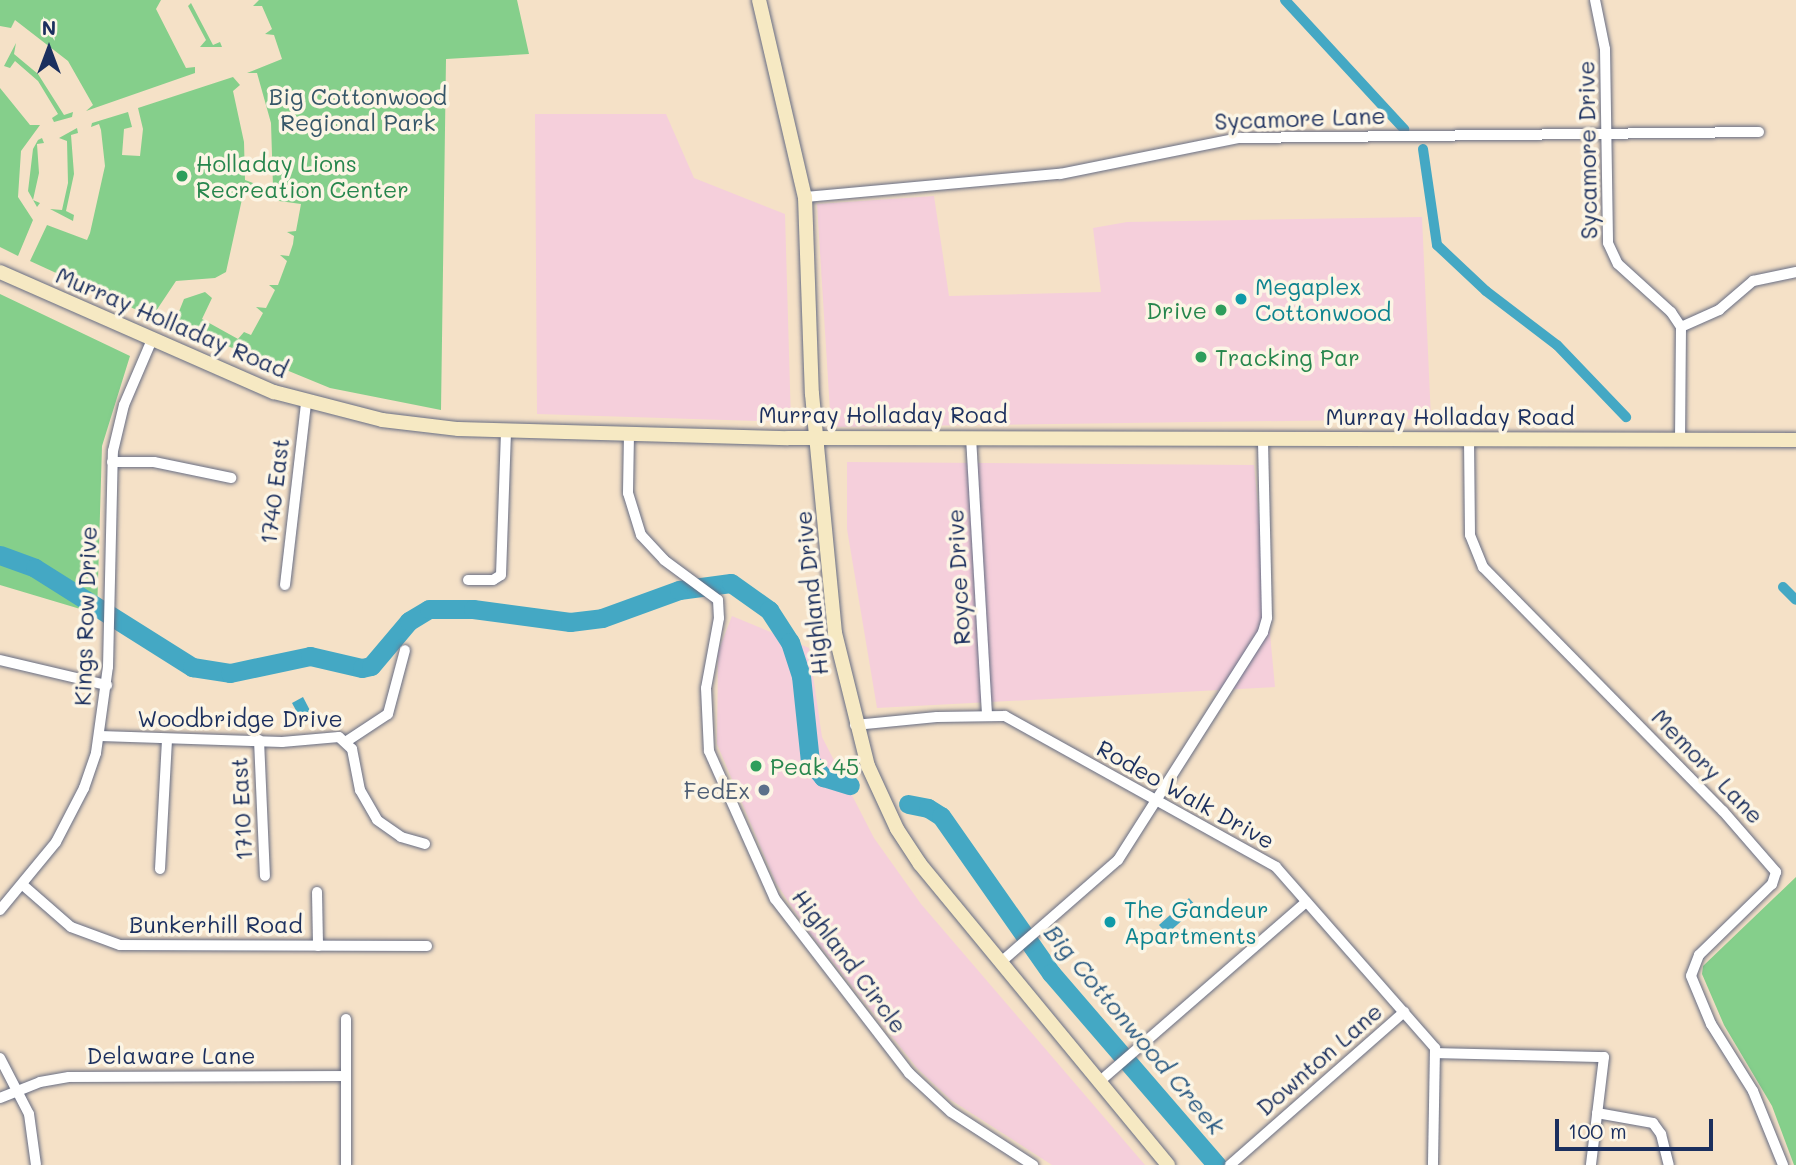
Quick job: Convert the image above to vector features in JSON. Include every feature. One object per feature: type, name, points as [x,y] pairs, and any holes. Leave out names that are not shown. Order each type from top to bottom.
[{"type":"main road","name":"Highland Drive","points":[[759,0],[804,197],[816,437],[835,633],[855,725],[877,788],[897,829],[1001,962],[1168,1165]]},
{"type":"main road","name":"Murray Holladay Road","points":[[0,272],[152,342],[306,402],[382,420],[506,432],[816,437],[1796,440]]},
{"type":"street","name":"Sycamore Drive","points":[[1595,0],[1605,43],[1610,249],[1623,269],[1671,312],[1681,327]]},
{"type":"street","name":"Sycamore Lane","points":[[804,197],[1060,174],[1239,138],[1759,132]]},
{"type":"street","points":[[1681,440],[1681,327],[1719,310],[1753,281],[1796,272]]},
{"type":"street","name":"Kings Row Drive","points":[[0,910],[24,886],[71,816],[100,736],[109,648],[112,462],[121,416],[152,342]]},
{"type":"street","name":"1740 East","points":[[285,585],[306,402]]},
{"type":"street","points":[[468,580],[492,580],[501,575],[506,432]]},
{"type":"street","name":"Highland Circle","points":[[629,434],[628,493],[635,523],[650,548],[711,591],[718,600],[719,618],[707,664],[709,751],[775,899],[909,1073],[951,1112],[1033,1165]]},
{"type":"street","name":"Royce Drive","points":[[971,437],[987,715]]},
{"type":"street","points":[[1001,962],[1118,860],[1157,804],[1263,632],[1267,618],[1263,438]]},
{"type":"street","name":"Memory Lane","points":[[1469,439],[1469,536],[1483,567],[1723,811],[1776,872],[1772,884],[1699,955],[1692,976],[1711,1024],[1753,1091],[1783,1165]]},
{"type":"street","points":[[112,462],[154,462],[231,478]]},
{"type":"street","name":"Woodbridge Drive","points":[[100,736],[282,742],[331,735],[347,741],[388,714],[405,650]]},
{"type":"street","points":[[0,660],[107,685]]},
{"type":"street","name":"Rodeo Walk Drive","points":[[855,725],[987,715],[1012,720],[1157,804],[1265,859],[1438,1053]]},
{"type":"street","points":[[160,869],[167,739]]},
{"type":"street","name":"1710 East","points":[[259,740],[265,876]]},
{"type":"street","points":[[347,741],[371,813],[394,833],[425,844]]},
{"type":"street","name":"Bunkerhill Road","points":[[24,886],[71,927],[110,943],[427,946]]},
{"type":"street","points":[[317,892],[318,946]]},
{"type":"street","points":[[1099,1082],[1306,902]]},
{"type":"street","name":"Downton Lane","points":[[1233,1162],[1404,1012]]},
{"type":"street","points":[[346,1019],[346,1165]]},
{"type":"street","points":[[1433,1165],[1438,1053],[1604,1058],[1591,1165]]},
{"type":"street","points":[[0,1058],[18,1090],[33,1127],[36,1165]]},
{"type":"street","name":"Delaware Lane","points":[[0,1098],[18,1090],[76,1077],[346,1076]]},
{"type":"street","points":[[1597,1113],[1656,1125],[1669,1165]]},
{"type":"shaded area","points":[[535,114],[666,114],[694,178],[785,214],[791,422],[537,414]]},
{"type":"shaded area","points":[[934,196],[949,296],[1101,292],[1093,228],[1127,222],[1422,217],[1431,419],[831,427],[817,204]]},
{"type":"shaded area","points":[[847,462],[1254,465],[1275,687],[877,708],[847,529]]},
{"type":"shaded area","points":[[732,616],[809,648],[822,737],[874,838],[921,904],[1145,1165],[1052,1165],[951,1100],[917,1068],[806,928],[776,883],[717,744],[718,652]]},
{"type":"green space","points":[[0,0],[161,0],[156,9],[186,68],[195,67],[195,73],[86,111],[93,105],[68,61],[15,20],[11,28],[0,26]]},
{"type":"green space","name":"Big Cottonwood Regional Park","points":[[259,0],[517,0],[529,54],[446,59],[441,410],[330,388],[174,324],[184,299],[205,292],[212,298],[202,319],[238,339],[244,332],[251,335],[263,313],[256,307],[266,308],[275,290],[269,285],[278,285],[287,261],[280,255],[289,256],[293,244],[294,236],[287,232],[296,231],[301,204],[272,200],[272,193],[264,191],[264,187],[273,187],[271,123],[257,73],[247,73],[282,59],[274,35],[265,34],[272,29],[262,6],[253,6]]},
{"type":"green space","name":"Big Cottonwood Regional Park","points":[[191,3],[213,45],[220,42],[222,47],[200,47],[206,40],[188,6]]},
{"type":"green space","points":[[16,43],[14,54],[38,74],[64,115],[73,112],[72,117],[54,122],[52,118],[58,114],[38,81],[15,61],[10,68],[4,66]]},
{"type":"green space","name":"Big Cottonwood Regional Park","points":[[233,77],[240,85],[233,91],[244,142],[245,180],[253,183],[252,190],[244,190],[226,272],[215,278],[176,281],[152,317],[30,261],[47,225],[87,240],[105,166],[101,130],[99,124],[91,127],[92,123],[128,112],[132,127],[124,129],[122,155],[140,156],[143,129],[138,108]]},
{"type":"green space","points":[[0,88],[30,125],[40,125],[21,151],[18,197],[33,220],[18,256],[0,247]]},
{"type":"green space","points":[[77,128],[78,133],[71,135],[74,174],[66,211],[74,215],[73,221],[50,209],[62,210],[68,183],[67,141],[59,138]]},
{"type":"green space","points":[[42,138],[44,143],[37,144],[39,173],[33,200],[28,191],[33,149],[38,140]]},
{"type":"green space","points":[[0,294],[130,356],[102,446],[97,614],[0,585]]},
{"type":"green space","points":[[1796,877],[1794,1165],[1772,1106],[1724,1025],[1702,974],[1703,966]]},
{"type":"water","points":[[303,697],[315,720],[304,725],[292,703]]},
{"type":"water","points":[[1189,898],[1197,907],[1167,934],[1159,925]]},
{"type":"waterway","points":[[1285,0],[1404,129]]},
{"type":"waterway","points":[[1423,149],[1437,245],[1486,291],[1557,345],[1626,417]]},
{"type":"waterway","name":"Big Cottonwood Creek","points":[[0,555],[35,568],[192,667],[230,673],[310,656],[362,668],[371,666],[409,621],[429,609],[473,609],[570,622],[602,618],[679,590],[731,583],[769,610],[790,642],[801,676],[810,761],[823,777],[850,785]]},
{"type":"waterway","points":[[1783,587],[1796,600]]},
{"type":"waterway","name":"Big Cottonwood Creek","points":[[908,804],[928,808],[941,816],[1051,973],[1217,1165]]},
{"type":"place","name":"Holladay Lions Recreation Center","points":[[182,176]]},
{"type":"place","name":"Megaplex Cottonwood","points":[[1241,299]]},
{"type":"place","name":"Drive","points":[[1221,310]]},
{"type":"place","name":"Tracking Par","points":[[1201,357]]},
{"type":"place","name":"Peak 45","points":[[756,766]]},
{"type":"place","name":"FedEx","points":[[764,790]]},
{"type":"place","name":"The Gandeur Apartments","points":[[1110,922]]}]
